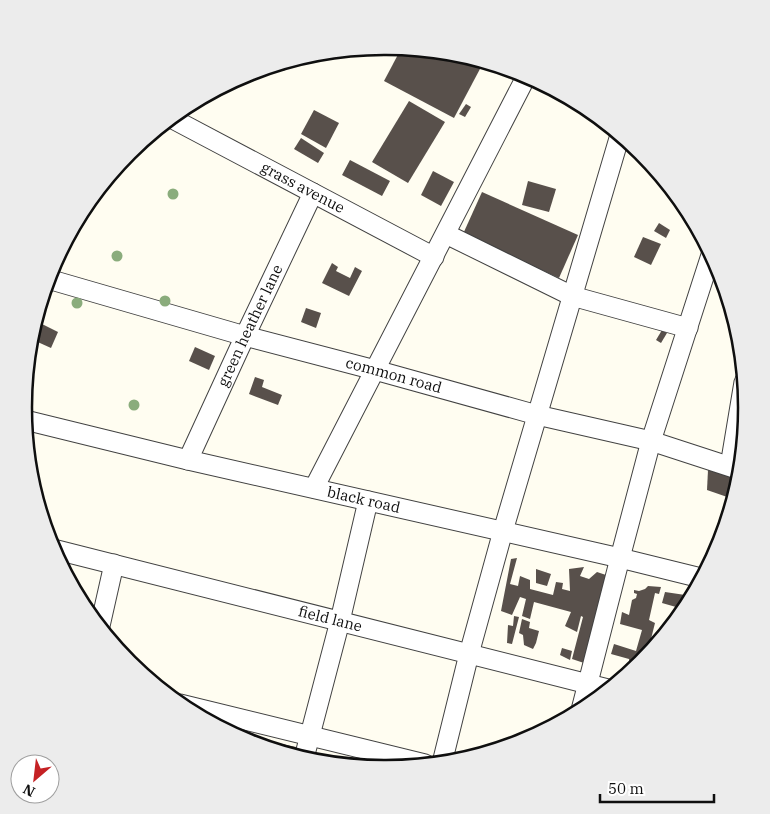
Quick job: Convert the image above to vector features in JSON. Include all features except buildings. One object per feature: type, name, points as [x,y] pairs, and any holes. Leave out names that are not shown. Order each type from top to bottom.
[{"type":"street","points":[[314,488],[523,83]]},
{"type":"street","name":"grass avenue","points":[[177,122],[434,257]]},
{"type":"street","points":[[444,754],[469,654],[503,531],[618,143]]},
{"type":"street","name":"green heather lane","points":[[188,460],[313,193]]},
{"type":"street","points":[[446,234],[572,296],[688,328]]},
{"type":"street","points":[[584,698],[651,441],[708,265]]},
{"type":"street","name":"common road","points":[[56,281],[245,336],[375,370],[537,416],[651,441],[732,467]]},
{"type":"street","name":"black road","points":[[33,422],[188,460],[694,576]]},
{"type":"street","points":[[306,750],[340,621],[368,500]]},
{"type":"street","name":"field lane","points":[[64,552],[600,687]]},
{"type":"street","points":[[102,617],[114,564]]},
{"type":"street","points":[[217,716],[405,759]]}]
